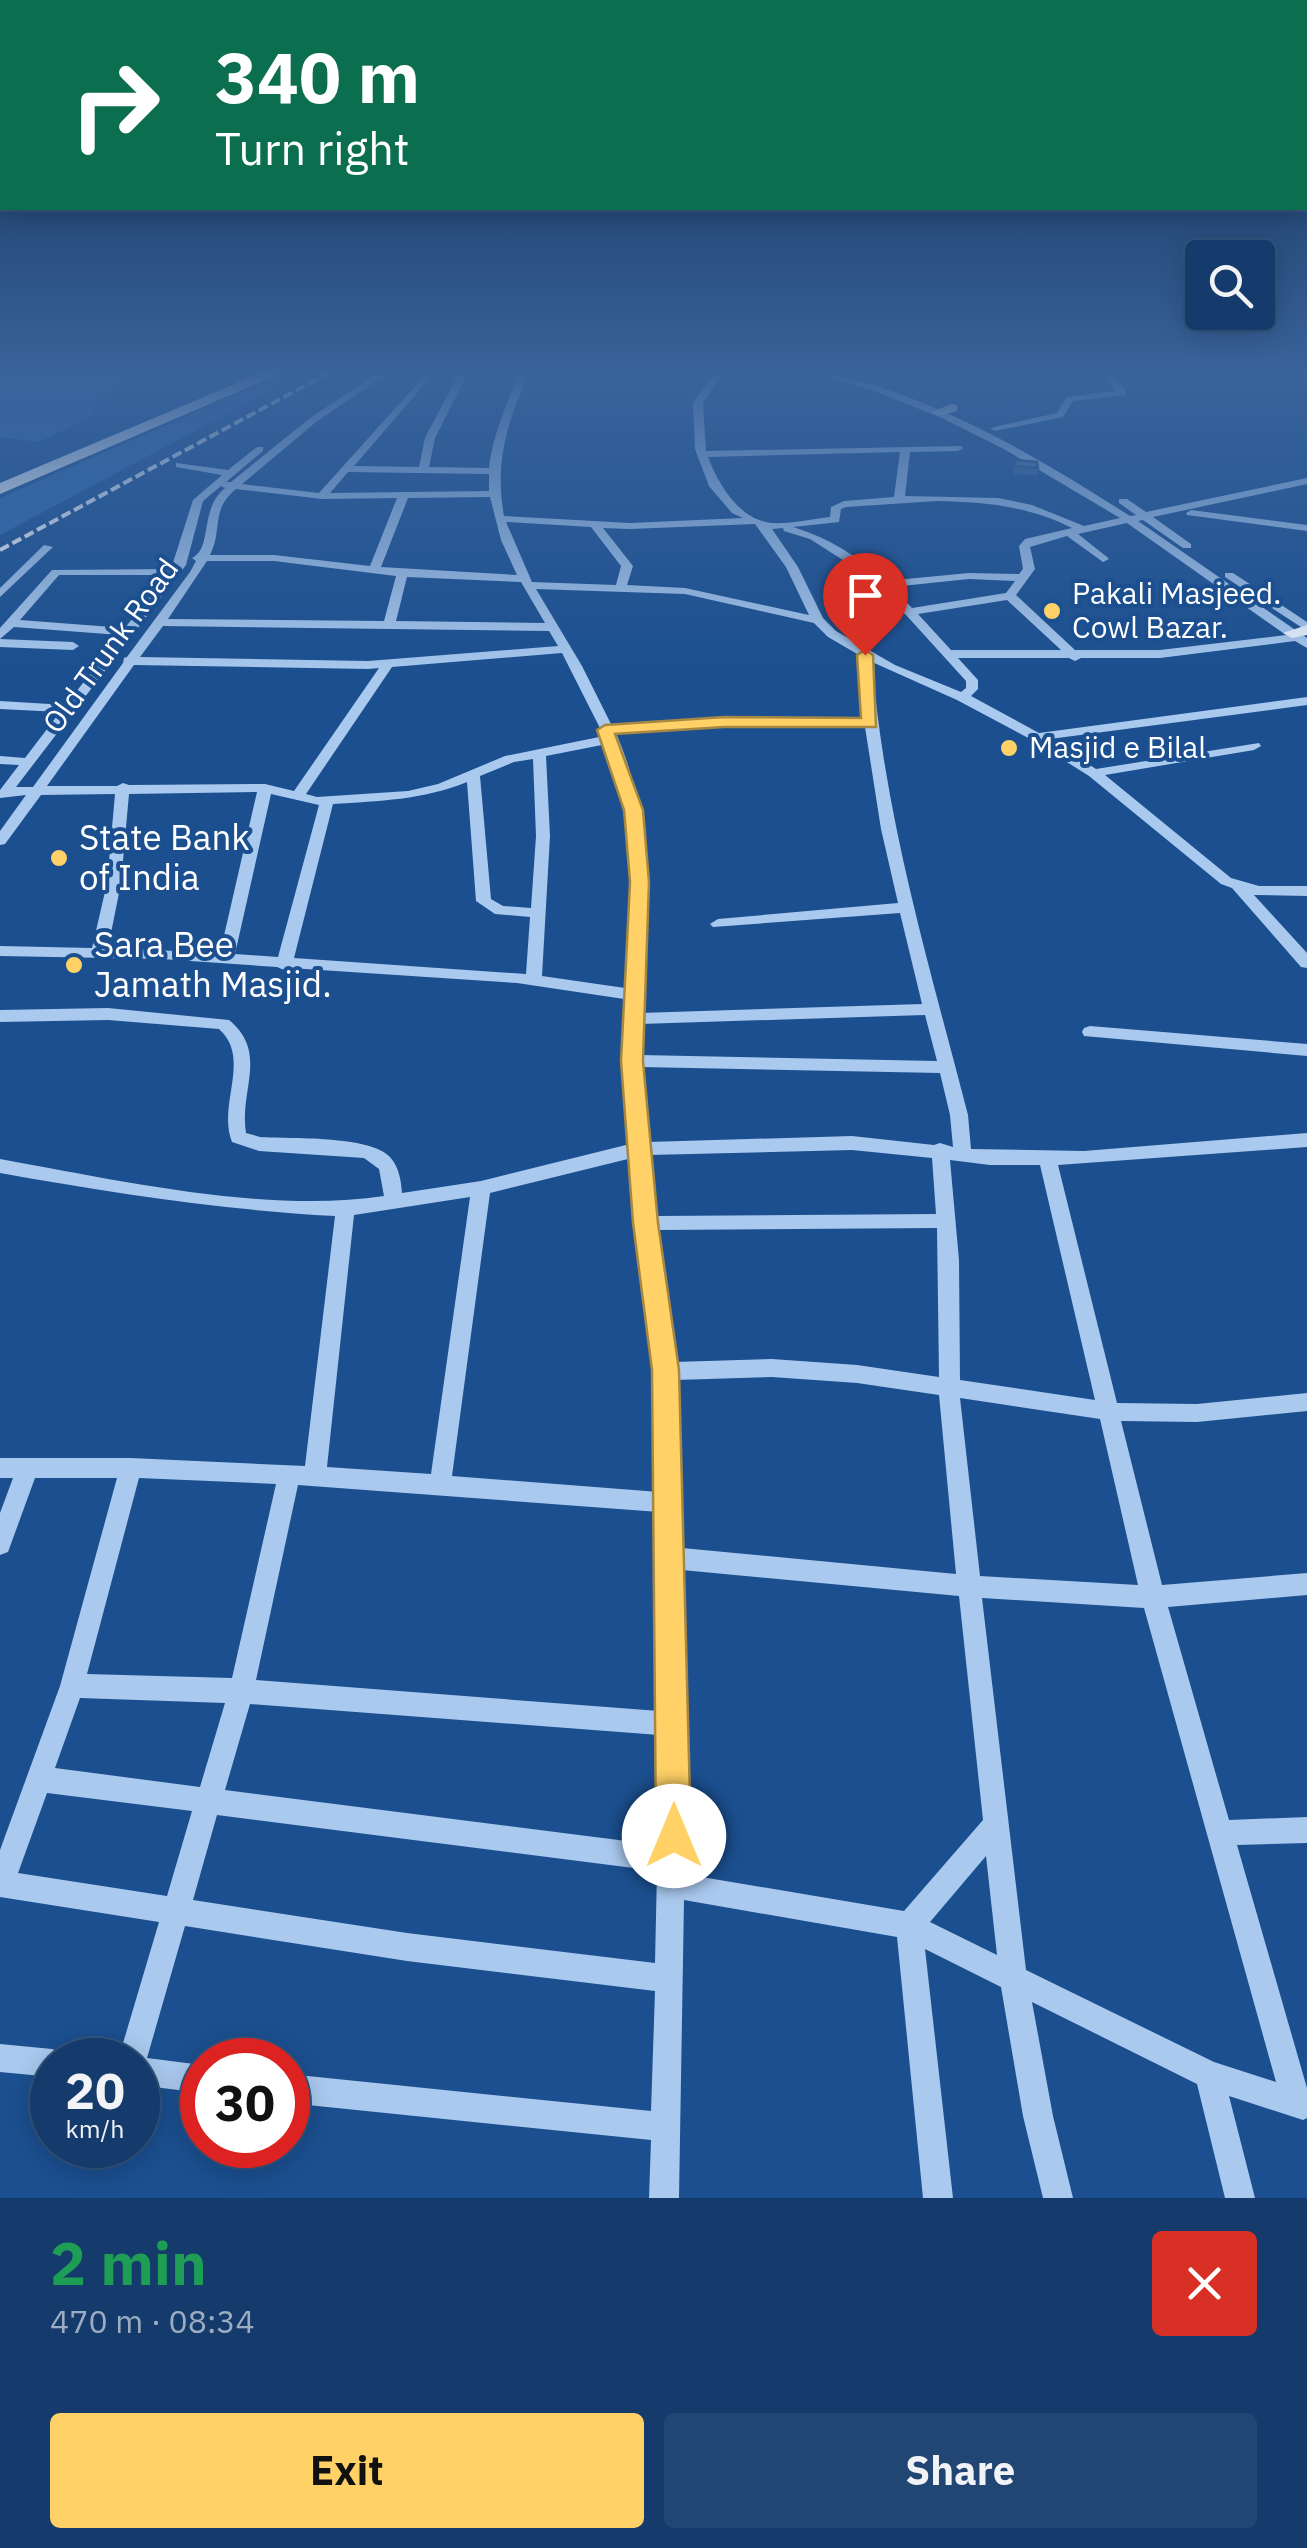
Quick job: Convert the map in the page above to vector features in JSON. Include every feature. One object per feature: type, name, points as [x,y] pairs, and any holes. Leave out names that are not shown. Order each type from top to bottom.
[{"type":"highway","points":[[0,489],[42,472]]},
{"type":"street","points":[[201,472],[322,496],[496,494]]},
{"type":"street","name":"Old Trunk Road","points":[[0,841],[204,558],[214,507],[229,479],[239,472]]},
{"type":"street","name":"Old Trunk Road","points":[[183,559],[190,515],[211,484],[240,472]]},
{"type":"street","points":[[322,496],[343,472]]},
{"type":"street","points":[[494,472],[501,519],[526,582],[566,649],[608,734],[634,810],[639,882],[632,1061],[645,1223],[665,1370],[670,1502],[672,1872],[664,2198]]},
{"type":"street","points":[[711,472],[724,499],[762,523],[824,538],[879,585],[972,680],[972,689],[962,697]]},
{"type":"street","points":[[899,499],[902,472]]},
{"type":"street","points":[[1052,472],[1302,634]]},
{"type":"street","points":[[1071,472],[1150,517],[1302,634]]},
{"type":"street","points":[[908,612],[1010,596],[1024,578],[1030,560],[1024,546],[1069,532],[1307,481]]},
{"type":"street","points":[[374,570],[404,495]]},
{"type":"street","points":[[501,519],[686,526],[830,521],[838,517],[838,505],[899,499],[1008,500],[1036,513],[1063,517],[1084,530]]},
{"type":"street","points":[[1176,511],[1307,528]]},
{"type":"street","points":[[762,523],[792,568],[818,620]]},
{"type":"street","points":[[595,525],[626,566],[621,587]]},
{"type":"street","points":[[1069,532],[1104,559]]},
{"type":"street","points":[[0,594],[48,547]]},
{"type":"street","points":[[3,795],[183,559],[274,558],[402,573],[685,591],[818,620],[865,655],[962,697],[1037,736],[1094,773],[1238,886],[1307,963]]},
{"type":"street","points":[[73,646],[0,639],[52,574],[62,570],[174,572]]},
{"type":"street","points":[[389,626],[402,573]]},
{"type":"street","points":[[879,585],[969,576],[1024,578]]},
{"type":"street","points":[[1010,596],[1075,658]]},
{"type":"street","points":[[158,622],[552,627]]},
{"type":"street","points":[[10,623],[128,632]]},
{"type":"street","points":[[947,654],[1075,658],[1160,654],[1302,634]]},
{"type":"street","points":[[128,661],[388,664],[566,649]]},
{"type":"street","points":[[865,655],[870,723],[948,1067],[949,1387],[1013,1974],[1038,2116],[1058,2198]]},
{"type":"street","points":[[298,795],[388,664]]},
{"type":"street","points":[[1037,736],[1307,701]]},
{"type":"street","points":[[0,705],[69,709]]},
{"type":"street","points":[[3,795],[123,787],[265,788],[327,801],[408,794],[608,734],[724,722],[870,723]]},
{"type":"street","points":[[1094,773],[1254,746]]},
{"type":"street","points":[[534,981],[544,836],[539,753]]},
{"type":"street","points":[[0,760],[26,762]]},
{"type":"street","points":[[473,775],[484,901],[500,910],[538,912]]},
{"type":"street","points":[[99,951],[114,883],[123,787]]},
{"type":"street","points":[[226,959],[265,788]]},
{"type":"street","points":[[284,965],[327,801]]},
{"type":"street","points":[[1238,886],[1307,891]]},
{"type":"street","points":[[718,924],[909,907]]},
{"type":"street","points":[[0,951],[99,951],[226,959],[534,981],[633,995]]},
{"type":"street","points":[[632,1019],[934,1009]]},
{"type":"street","points":[[0,1016],[108,1014],[223,1024],[237,1032],[244,1046],[235,1112],[238,1137],[259,1144],[366,1151],[382,1157],[390,1168],[394,1204]]},
{"type":"street","points":[[1090,1032],[1307,1050]]},
{"type":"street","points":[[632,1061],[948,1067]]},
{"type":"street","points":[[0,1166],[154,1193],[345,1209],[481,1188],[639,1149],[852,1143],[1047,1158],[1307,1140]]},
{"type":"street","points":[[1047,1158],[1153,1596],[1219,1833],[1302,2105]]},
{"type":"street","points":[[440,1486],[481,1188]]},
{"type":"street","points":[[139,2038],[302,1476],[345,1209]]},
{"type":"street","points":[[645,1223],[946,1221]]},
{"type":"street","points":[[665,1370],[772,1368],[949,1387],[1111,1412],[1197,1412],[1307,1402]]},
{"type":"street","points":[[0,1544],[28,1467]]},
{"type":"street","points":[[0,1468],[131,1468],[302,1476],[670,1502]]},
{"type":"street","points":[[131,1468],[72,1686],[1,1884],[178,1913],[669,1979]]},
{"type":"street","points":[[670,1558],[969,1585],[1153,1596],[1307,1584]]},
{"type":"street","points":[[72,1686],[241,1691],[672,1724]]},
{"type":"street","points":[[38,1779],[210,1799],[672,1872],[909,1926],[1013,1974],[1209,2075],[1302,2105]]},
{"type":"street","points":[[938,2198],[909,1926],[998,1822]]},
{"type":"street","points":[[1219,1833],[1307,1830]]},
{"type":"street","points":[[0,2058],[30,2060]]},
{"type":"street","points":[[1209,2075],[1240,2198]]},
{"type":"street","points":[[310,2090],[666,2127]]},
{"type":"shaded area","points":[[60,472],[119,472],[0,535],[0,498]]},
{"type":"railway","points":[[0,550],[146,472]]},
{"type":"place","name":"Pakali Masjeed. Cowl Bazar.","points":[[1052,611]]},
{"type":"place","name":"Masjid e Bilal","points":[[1009,748]]},
{"type":"place","name":"State Bank of India","points":[[59,858]]},
{"type":"place","name":"Sara Bee Jamath Masjid.","points":[[74,965]]},
{"type":"route","points":[[674,1836],[665,1370],[645,1223],[632,1061],[639,882],[634,810],[605,730],[724,722],[870,723],[865,655]]}]
